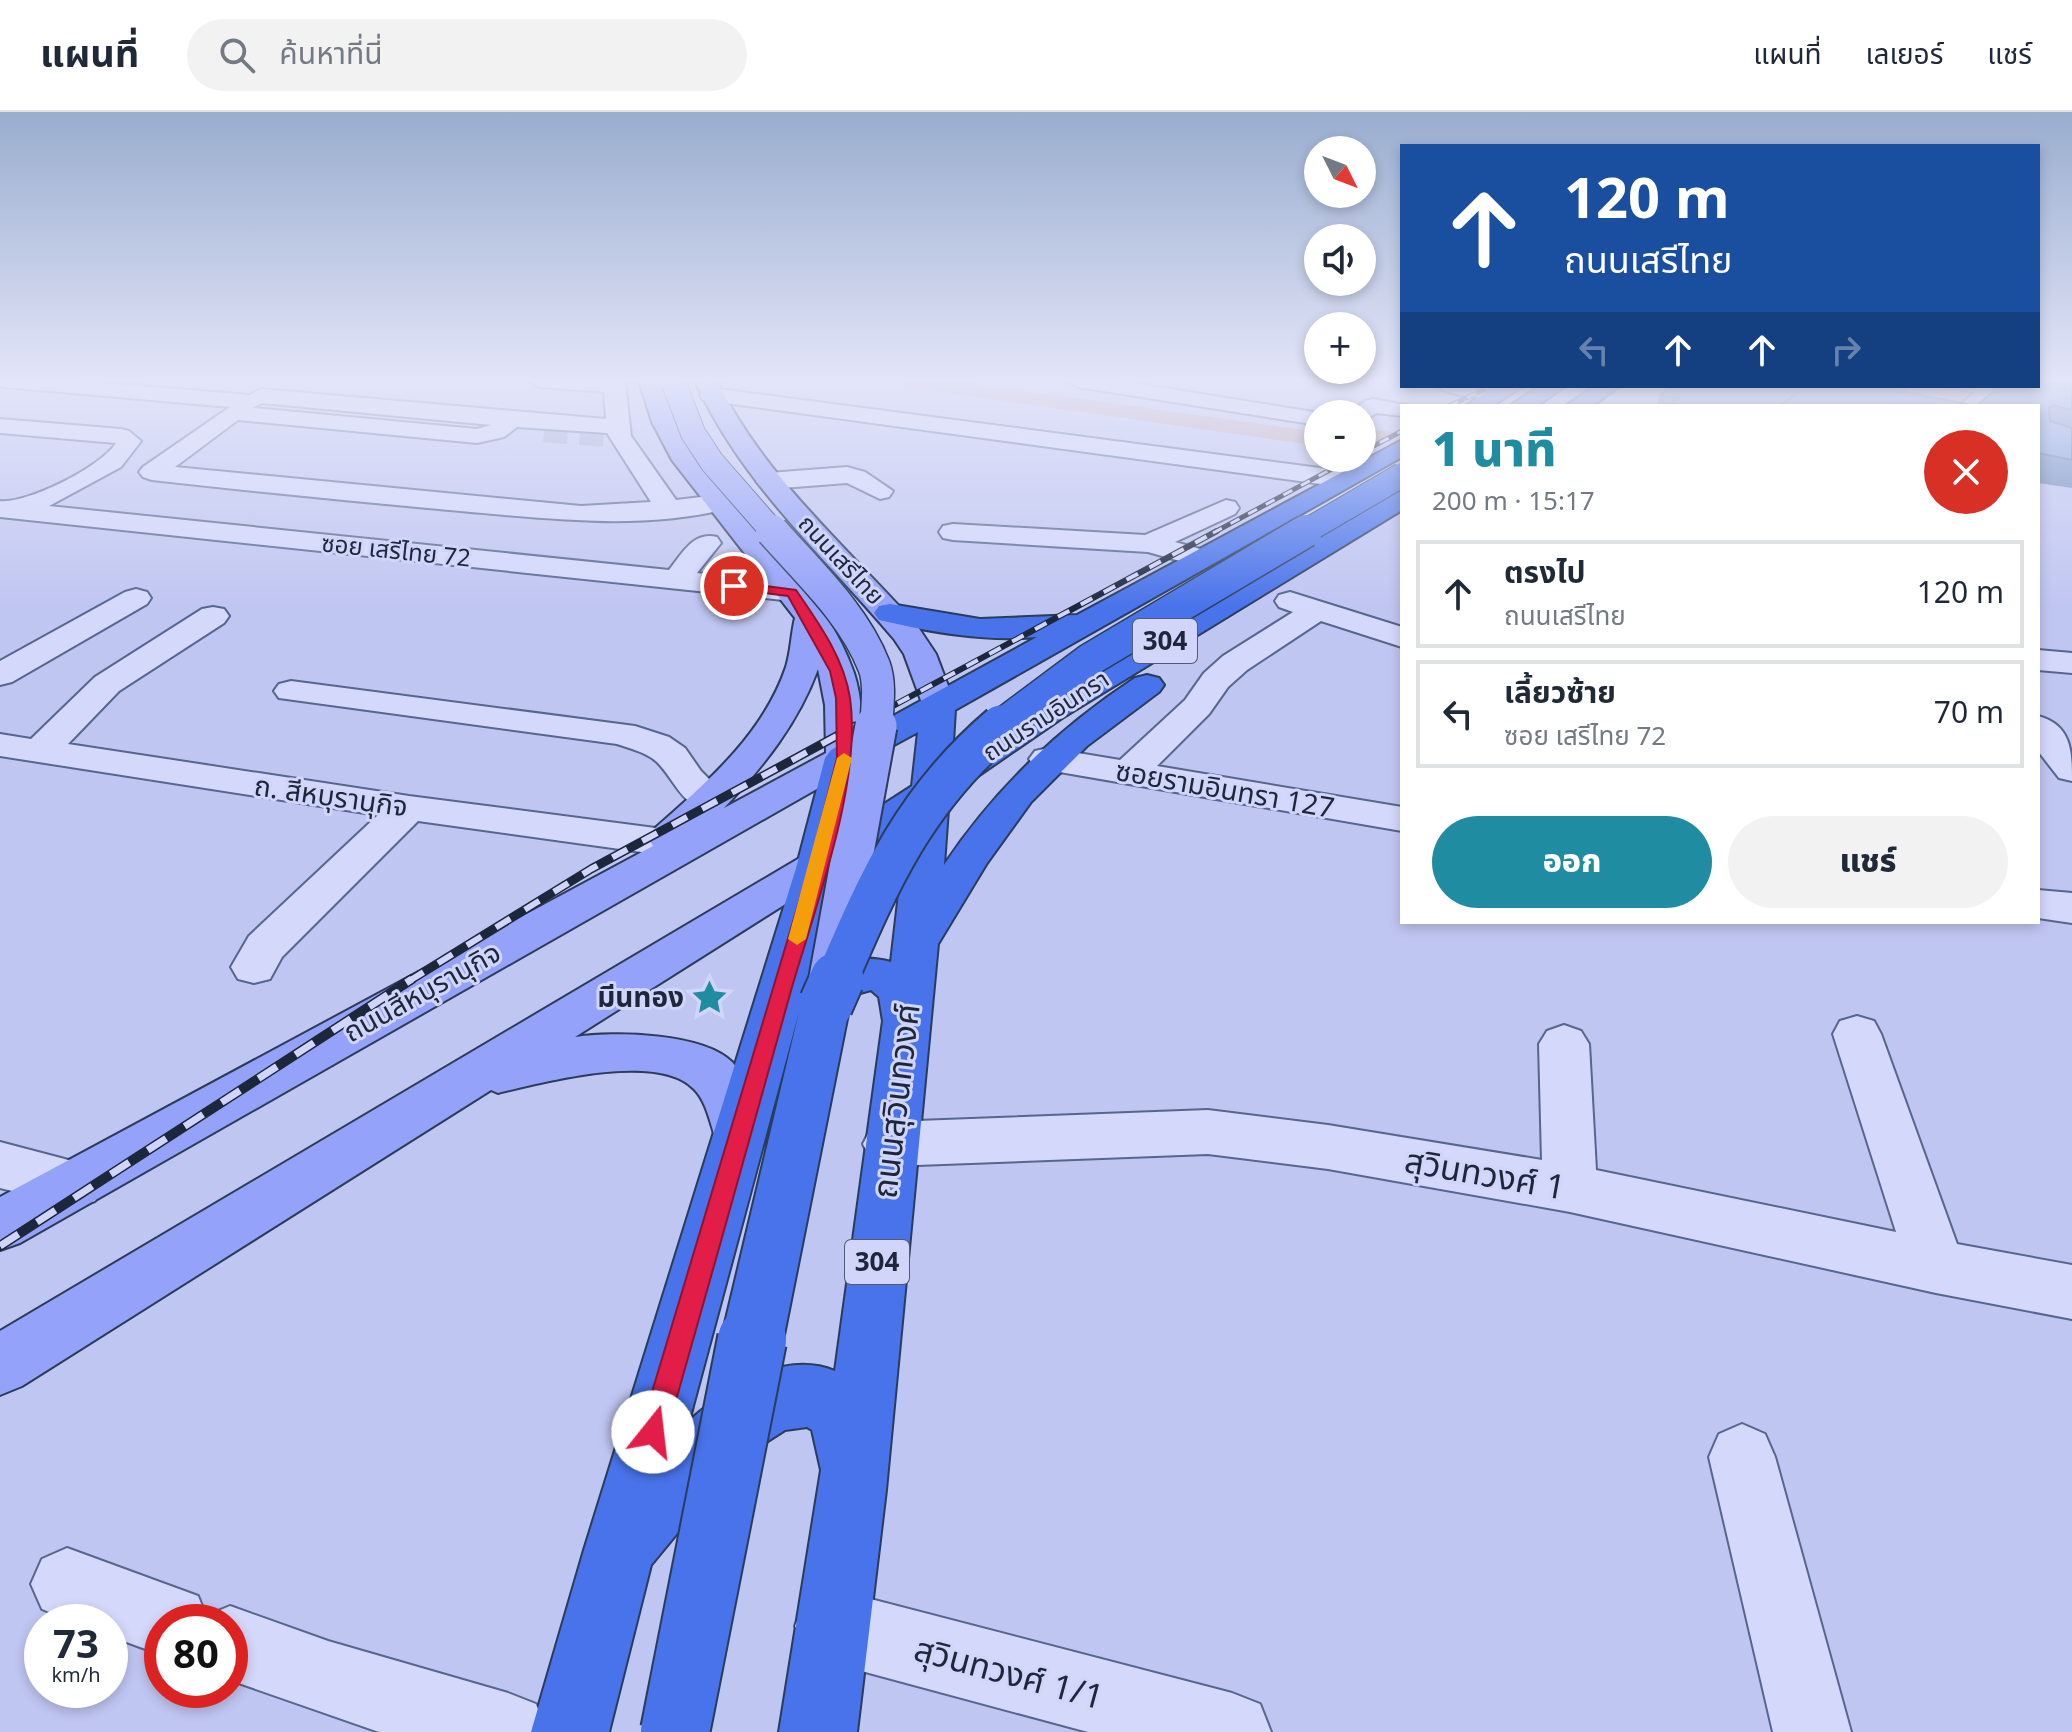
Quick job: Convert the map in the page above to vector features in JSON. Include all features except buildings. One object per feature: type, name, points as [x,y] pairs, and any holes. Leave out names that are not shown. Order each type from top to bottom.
[{"type":"highway","name":"304","points":[[844,758],[1384,457]]},
{"type":"highway","points":[[675,1732],[752,1340],[826,1004],[891,861],[928,801],[1006,718],[1116,642],[1400,476]]},
{"type":"highway","name":"ถนนรามอินทรา","points":[[818,865],[1050,711],[1400,500]]},
{"type":"highway","points":[[916,944],[983,835],[1048,759],[1110,708],[1400,523]]},
{"type":"highway","points":[[1241,536],[1306,556]]},
{"type":"highway","points":[[890,613],[941,625],[996,631],[1051,627],[1094,618]]},
{"type":"highway","name":"ถนนสุวินทวงศ์","points":[[818,1732],[852,1490],[890,1144],[916,944],[938,707]]},
{"type":"highway","points":[[570,1732],[619,1550],[818,865],[844,758]]},
{"type":"highway","points":[[764,1051],[813,995],[846,977],[881,975],[893,983],[902,994],[906,1019]]},
{"type":"highway","points":[[619,1550],[695,1461],[731,1428],[774,1400],[803,1394],[822,1396],[839,1411],[846,1425],[852,1490]]},
{"type":"main road","name":"ถนนเสรีไทย","points":[[684,457],[801,606],[837,671],[843,698],[844,758]]},
{"type":"main road","points":[[708,457],[838,607],[875,668],[878,699],[875,736],[826,1004]]},
{"type":"main road","name":"ถนนเสรีไทย","points":[[751,457],[890,613],[920,654],[938,707]]},
{"type":"main road","points":[[696,472],[762,472]]},
{"type":"main road","points":[[612,887],[739,769],[787,701],[802,668],[801,606]]},
{"type":"main road","name":"ถนนสีหบุรานุกิจ","points":[[0,1225],[844,758]]},
{"type":"main road","points":[[0,1365],[818,865]]},
{"type":"main road","points":[[464,1081],[597,1052],[636,1050],[661,1054],[707,1070],[725,1091],[739,1135]]},
{"type":"street","points":[[8,510],[110,465],[120,457]]},
{"type":"street","points":[[174,457],[152,472],[581,514],[670,510],[718,503]]},
{"type":"street","points":[[634,457],[670,510]]},
{"type":"street","points":[[1187,457],[1343,479]]},
{"type":"street","points":[[762,472],[847,475],[880,491]]},
{"type":"street","points":[[1149,544],[1226,508]]},
{"type":"street","name":"ซอย เสรีไทย 72","points":[[8,510],[676,580],[801,606]]},
{"type":"street","points":[[953,532],[1149,544],[1201,558]]},
{"type":"street","points":[[676,580],[707,543]]},
{"type":"street","points":[[0,675],[136,598]]},
{"type":"street","points":[[1282,599],[1400,636]]},
{"type":"street","points":[[1128,773],[1197,707],[1216,680],[1235,663],[1317,610]]},
{"type":"street","points":[[18,748],[59,736],[93,696],[112,681],[213,616]]},
{"type":"street","points":[[2040,660],[2072,663]]},
{"type":"street","points":[[291,691],[622,734],[656,745],[672,756],[687,779],[710,799]]},
{"type":"street","points":[[2040,730],[2072,770]]},
{"type":"street","name":"ถ. สีหบุรานุกิจ","points":[[18,748],[409,808],[663,842]]},
{"type":"street","name":"ซอยรามอินทรา 127","points":[[1048,759],[1400,819]]},
{"type":"street","points":[[254,967],[265,947],[409,808]]},
{"type":"street","points":[[2040,904],[2072,908]]},
{"type":"street","points":[[1857,1034],[1936,1267]]},
{"type":"street","points":[[1564,1044],[1570,1188]]},
{"type":"street","name":"สุวินทวงศ์ 1","points":[[890,1144],[1208,1132],[1328,1147],[1570,1188],[1936,1267],[2072,1292]]},
{"type":"street","points":[[0,1165],[76,1184]]},
{"type":"street","points":[[1742,1457],[1812,1732]]},
{"type":"street","points":[[67,1584],[144,1612]]},
{"type":"street","name":"สุวินทวงศ์ 1/1","points":[[832,1626],[1232,1732]]},
{"type":"street","points":[[248,1650],[328,1679],[508,1732]]},
{"type":"railway","points":[[1213,533],[1326,472]]},
{"type":"railway","points":[[852,728],[1217,531]]},
{"type":"railway","points":[[409,981],[591,869],[855,726]]},
{"type":"railway","points":[[0,1246],[412,979]]},
{"type":"slow traffic","points":[[797,939],[844,758]]},
{"type":"place","name":"มีนทอง","points":[[710,997]]},
{"type":"route","points":[[653,1432],[818,865],[844,758],[843,698],[837,671],[827,646],[810,619],[792,592],[734,586]]}]
